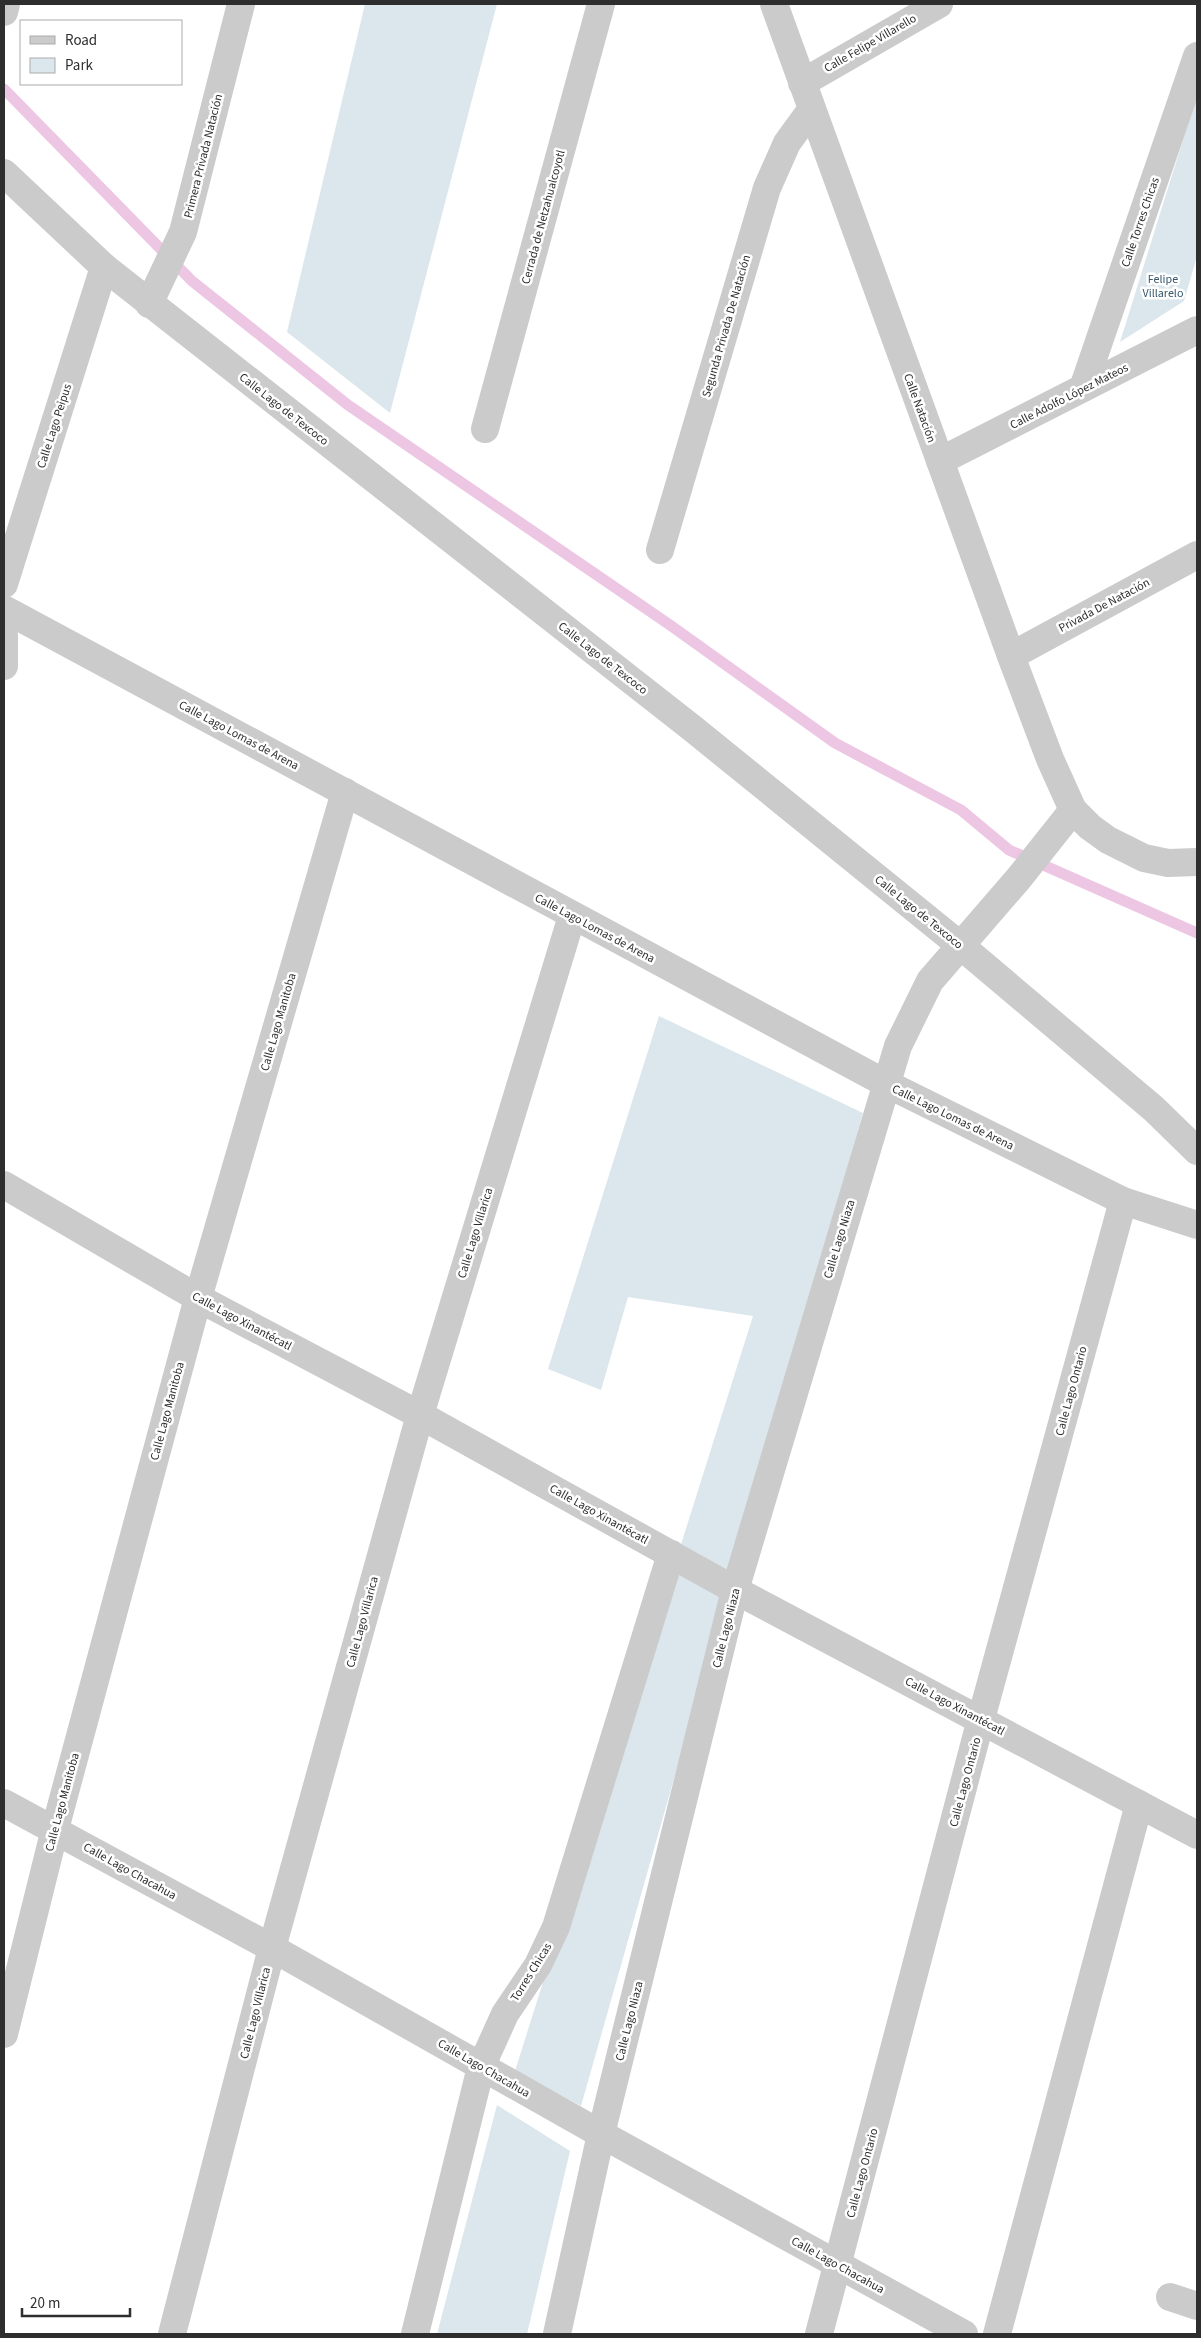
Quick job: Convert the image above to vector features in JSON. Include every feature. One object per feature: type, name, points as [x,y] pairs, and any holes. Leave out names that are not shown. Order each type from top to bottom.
[{"type":"street","points":[[4,12],[6,4]]},
{"type":"street","name":"Primera Privada Natación","points":[[149,304],[183,232],[241,4]]},
{"type":"street","name":"Cerrada de Netzahualcoyotl","points":[[485,429],[600,4]]},
{"type":"street","name":"Calle Natación","points":[[774,4],[1011,656],[1050,759],[1073,810]]},
{"type":"street","name":"Calle Felipe Villarello","points":[[802,83],[939,4]]},
{"type":"street","name":"Calle Torres Chicas","points":[[1083,388],[1197,56]]},
{"type":"street","name":"Segunda Privada De Natación","points":[[660,550],[767,188],[787,143],[811,110]]},
{"type":"street","name":"Calle Lago de Texcoco","points":[[4,173],[104,268],[692,728],[961,946],[1154,1109],[1197,1151]]},
{"type":"street","name":"Calle Lago Peipus","points":[[4,584],[104,268]]},
{"type":"street","name":"Calle Adolfo López Mateos","points":[[940,462],[1197,330]]},
{"type":"street","name":"Privada De Natación","points":[[1011,656],[1197,555]]},
{"type":"street","name":"Calle Lago Lomas de Arena","points":[[4,609],[885,1083],[1123,1201],[1197,1225]]},
{"type":"street","points":[[4,636],[4,666]]},
{"type":"street","name":"Calle Lago Manitoba","points":[[4,2034],[54,1829],[198,1298],[345,792]]},
{"type":"street","points":[[1073,810],[1090,827],[1108,840],[1144,858],[1168,863],[1197,862]]},
{"type":"street","name":"Calle Lago Niaza","points":[[557,2334],[601,2134],[735,1590],[885,1083],[912,1013],[930,981],[1019,878],[1047,840],[1073,810]]},
{"type":"street","name":"Calle Lago Villarica","points":[[172,2334],[272,1948],[420,1415],[572,916]]},
{"type":"street","name":"Calle Lago Xinantécatl","points":[[4,1185],[198,1298],[420,1415],[735,1590],[1139,1804],[1195,1827]]},
{"type":"street","name":"Calle Lago Ontario","points":[[819,2334],[981,1720],[1123,1201]]},
{"type":"street","name":"Torres Chicas","points":[[415,2334],[482,2067],[505,2014],[538,1965],[556,1927],[671,1554]]},
{"type":"street","name":"Calle Lago Chacahua","points":[[4,1803],[272,1948],[601,2134],[964,2334]]},
{"type":"street","points":[[997,2334],[1139,1804]]},
{"type":"street","points":[[1170,2298],[1197,2306]]},
{"type":"green space","points":[[365,4],[497,4],[390,413],[287,332]]},
{"type":"green space","name":"Felipe Villarelo","points":[[1197,95],[1197,256],[1184,301],[1120,342]]},
{"type":"green space","points":[[659,1016],[863,1113],[581,2106],[515,2071],[753,1316],[628,1297],[601,1390],[548,1369]]},
{"type":"green space","points":[[497,2105],[570,2151],[527,2334],[437,2334]]},
{"type":"waterway","points":[[4,89],[192,281],[348,405],[670,625],[835,743],[961,810],[1009,850],[1197,933]]}]
